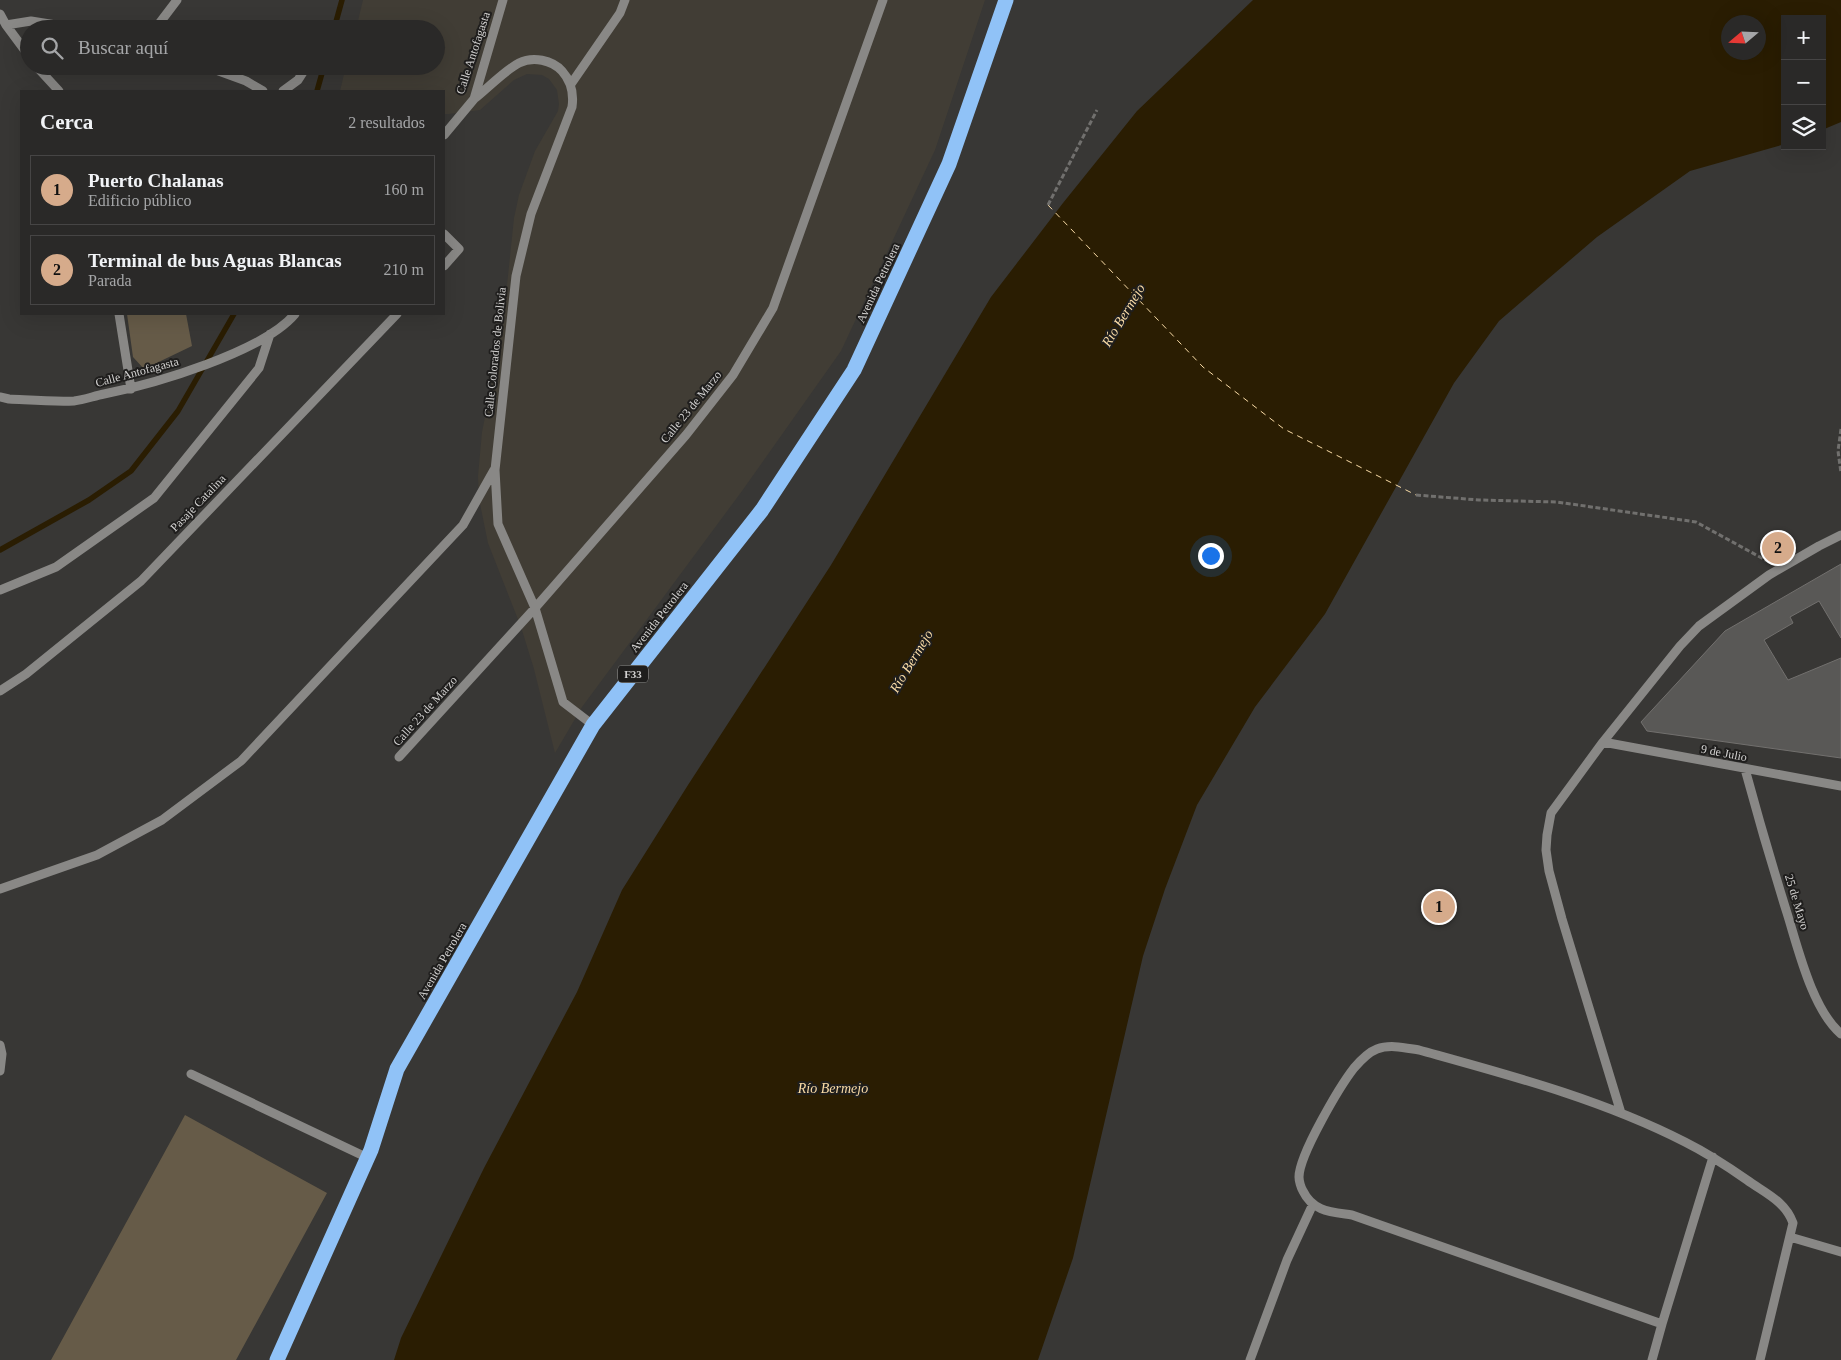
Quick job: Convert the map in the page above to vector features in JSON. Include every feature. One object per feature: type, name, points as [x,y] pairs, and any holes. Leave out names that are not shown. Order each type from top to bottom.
[{"type":"highway","name":"Avenida Petrolera","points":[[277,1360],[368,1158],[398,1069],[593,726],[762,510],[854,370],[949,164],[1006,0]]},
{"type":"street","points":[[162,20],[176,0]]},
{"type":"street","name":"Calle Antofagasta","points":[[445,134],[474,99],[503,0]]},
{"type":"street","points":[[570,84],[620,13],[625,0]]},
{"type":"street","name":"Calle 23 de Marzo","points":[[399,757],[535,608],[692,428],[733,375],[773,308],[883,0]]},
{"type":"street","points":[[0,14],[20,44]]},
{"type":"street","points":[[6,25],[20,23]]},
{"type":"street","points":[[474,99],[518,63],[526,60],[544,61],[552,64],[566,75],[570,84]]},
{"type":"street","points":[[44,75],[58,90]]},
{"type":"street","points":[[229,75],[246,81],[261,90]]},
{"type":"street","points":[[284,90],[298,80],[301,75]]},
{"type":"street","name":"Calle Colorados de Bolivia","points":[[570,84],[573,99],[572,107],[531,214],[516,276],[495,470],[498,524],[535,608],[563,702],[593,726]]},
{"type":"street","points":[[445,235],[460,249],[445,265]]},
{"type":"street","points":[[119,315],[131,389]]},
{"type":"street","name":"Calle Antofagasta","points":[[0,397],[9,399],[74,400],[131,389],[169,378],[244,349],[287,324],[294,315]]},
{"type":"street","name":"Pasaje Catalina","points":[[0,692],[26,674],[141,581],[397,315]]},
{"type":"street","points":[[0,590],[56,567],[154,498],[259,368],[270,334]]},
{"type":"street","points":[[0,889],[97,855],[162,820],[241,761],[463,524],[495,470]]},
{"type":"street","points":[[1621,1113],[1562,919],[1550,871],[1546,850],[1548,823],[1551,813],[1603,742],[1698,626],[1780,568],[1841,535]]},
{"type":"street","name":"9 de Julio","points":[[1603,742],[1841,786]]},
{"type":"street","name":"25 de Mayo","points":[[1745,769],[1805,970],[1825,1014],[1841,1034]]},
{"type":"street","points":[[0,1045],[2,1054],[0,1071]]},
{"type":"street","points":[[1662,1324],[1352,1215],[1330,1213],[1321,1210],[1313,1204],[1303,1191],[1299,1177],[1303,1160],[1313,1136],[1354,1068],[1364,1058],[1378,1049],[1395,1046],[1419,1050],[1579,1097],[1621,1113],[1685,1142],[1713,1157],[1778,1202],[1789,1212],[1793,1223],[1760,1360]]},
{"type":"street","points":[[192,1074],[368,1158]]},
{"type":"street","points":[[1652,1360],[1713,1157]]},
{"type":"street","points":[[1250,1360],[1287,1260],[1313,1204]]},
{"type":"street","points":[[1790,1237],[1841,1252]]},
{"type":"path","points":[[1048,205],[1097,110]]},
{"type":"path","points":[[1841,429],[1838,452],[1841,474]]},
{"type":"path","points":[[1416,495],[1479,500],[1557,502],[1696,522],[1780,568]]},
{"type":"shaded area","points":[[363,0],[985,0],[935,150],[841,351],[742,491],[582,707],[555,753],[534,669],[521,627],[488,543],[479,499],[478,476],[482,432],[504,314],[514,218],[519,195],[535,151],[558,111],[557,90],[549,79],[542,75],[527,74],[514,80],[480,110],[445,114],[445,90],[340,90],[344,75],[445,75],[445,20],[358,20]]},
{"type":"shaded area","points":[[127,315],[186,315],[192,346],[144,369],[133,357]]},
{"type":"shaded area","points":[[185,1115],[327,1193],[236,1360],[51,1360]]},
{"type":"water","name":"Río Bermejo","points":[[1253,0],[1841,0],[1841,122],[1826,128],[1826,15],[1781,15],[1781,145],[1690,171],[1597,237],[1499,321],[1454,383],[1325,614],[1255,707],[1197,805],[1165,889],[1143,956],[1073,1258],[1038,1360],[394,1360],[401,1338],[484,1168],[577,992],[622,890],[831,565],[991,297],[1137,111]]},
{"type":"building","points":[[1841,564],[1841,638],[1819,601],[1790,617],[1793,623],[1764,640],[1788,680],[1841,658],[1841,758],[1647,731],[1641,722],[1725,631]]},
{"type":"waterway","points":[[336,20],[342,0]]},
{"type":"waterway","points":[[317,90],[321,75]]},
{"type":"waterway","points":[[0,550],[89,500],[131,471],[178,411],[233,315]]},
{"type":"ferry route","points":[[1048,205],[1203,367],[1284,429],[1416,495]]},
{"type":"place","name":"Terminal de bus Aguas Blancas","points":[[1778,548]]},
{"type":"place","name":"Puerto Chalanas","points":[[1439,907]]}]
